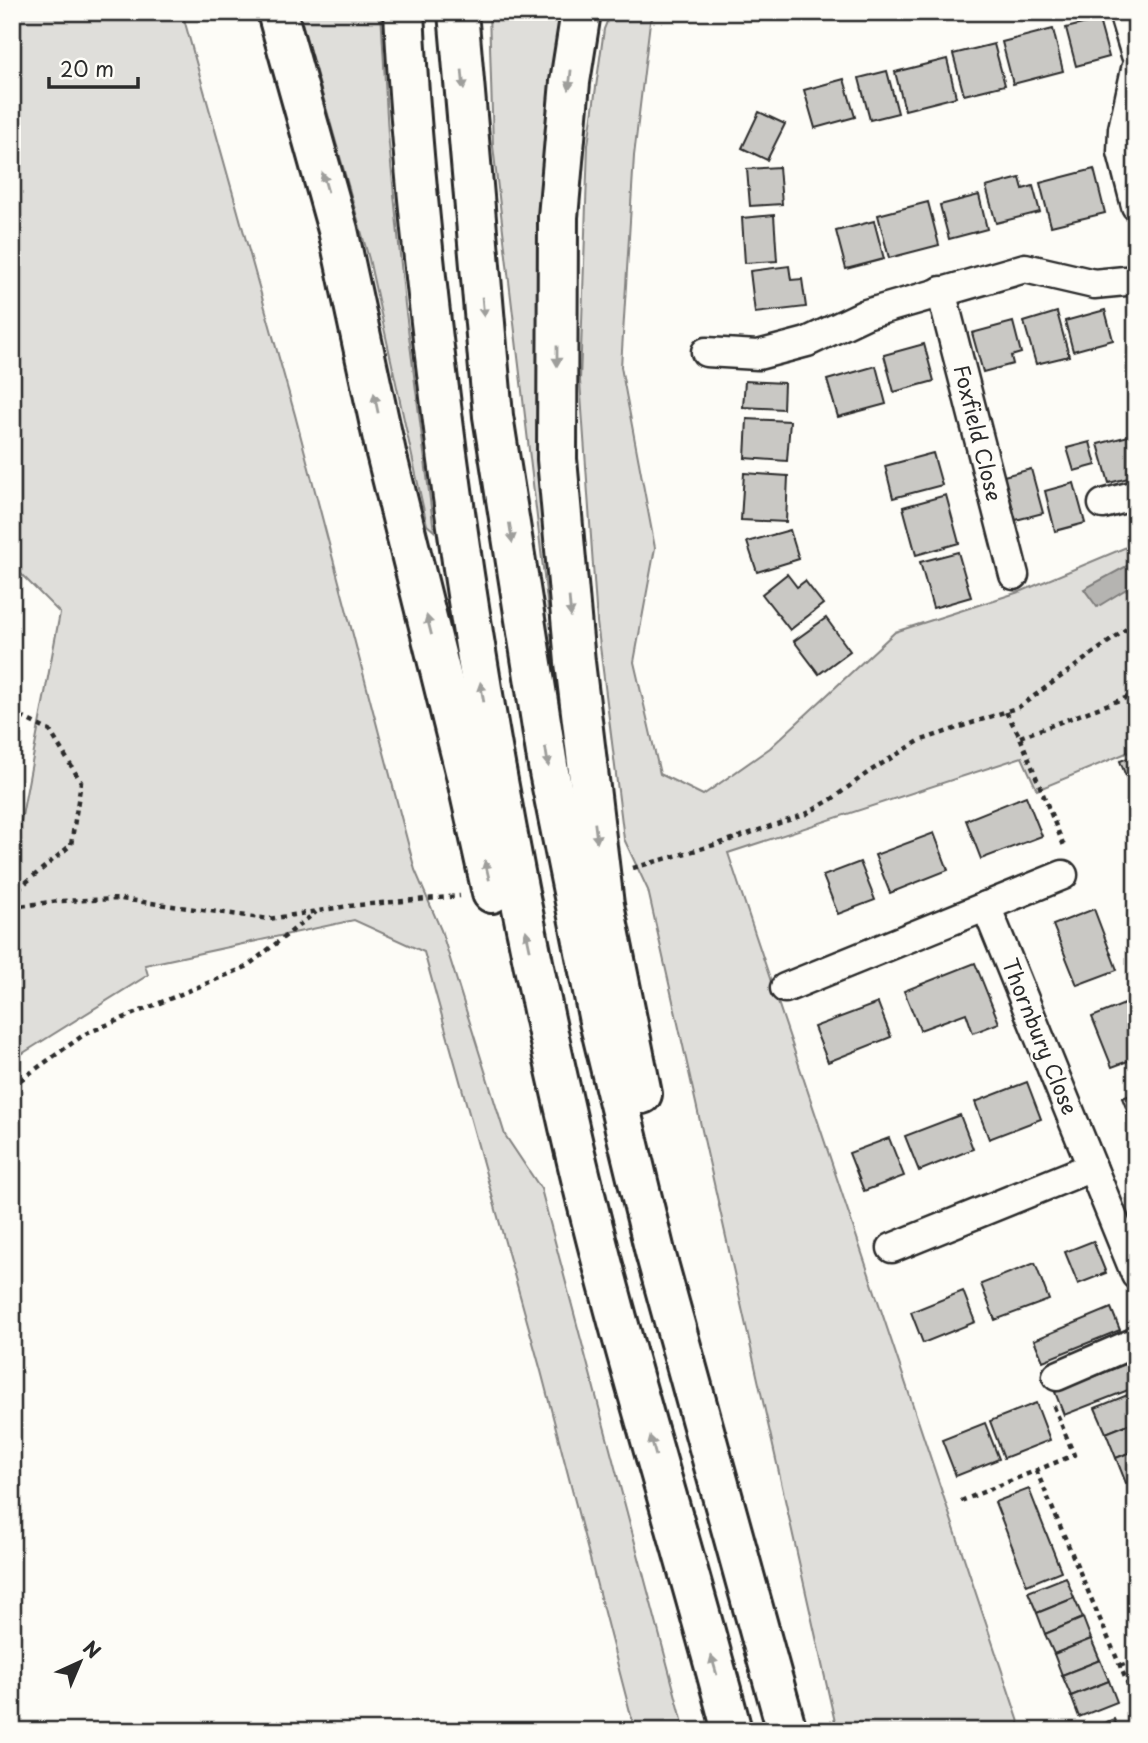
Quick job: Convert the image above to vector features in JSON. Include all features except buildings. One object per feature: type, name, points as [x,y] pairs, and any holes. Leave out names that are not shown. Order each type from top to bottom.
[{"type":"highway","points":[[276,12],[338,230],[386,453],[466,775],[547,1140],[629,1358]]},
{"type":"highway","points":[[404,12],[408,90],[430,317],[454,515],[478,673],[516,884],[567,1118],[629,1358],[732,1731]]},
{"type":"highway","points":[[458,12],[493,416],[549,772],[599,1021],[655,1252],[787,1731]]},
{"type":"highway","points":[[581,12],[572,61],[558,218],[557,459],[575,662],[604,905],[646,1113],[655,1252]]},
{"type":"street","points":[[1123,12],[1136,55]]},
{"type":"street","points":[[1136,69],[1123,129],[1122,152],[1136,206]]},
{"type":"street","points":[[706,352],[758,355],[807,342],[866,314],[1025,268],[1094,284],[1136,280]]},
{"type":"street","name":"Foxfield Close","points":[[941,291],[1014,575]]},
{"type":"street","points":[[1103,504],[1136,495]]},
{"type":"street","points":[[785,988],[1063,875]]},
{"type":"street","name":"Thornbury Close","points":[[986,906],[1136,1275]]},
{"type":"street","points":[[892,1248],[1092,1167]]},
{"type":"street","points":[[1057,1376],[1136,1342]]},
{"type":"path","points":[[628,869],[721,843],[806,814],[919,741],[1019,707],[1136,622]]},
{"type":"path","points":[[1020,737],[1136,694]]},
{"type":"path","points":[[12,712],[50,731],[81,782],[71,845],[12,894]]},
{"type":"path","points":[[1006,712],[1020,737],[1065,842],[1063,875]]},
{"type":"path","points":[[12,907],[58,901],[121,899],[269,919],[348,906],[465,895]]},
{"type":"path","points":[[12,1086],[85,1034],[246,967],[316,911]]},
{"type":"path","points":[[961,1501],[1074,1455],[1047,1389],[1057,1376]]},
{"type":"path","points":[[1036,1470],[1136,1703]]},
{"type":"path","points":[[1120,1666],[1136,1659]]},
{"type":"shaded area","points":[[12,12],[182,12],[295,415],[415,870],[441,930],[505,1135],[541,1189],[685,1731],[635,1731],[541,1371],[424,952],[354,920],[145,965],[148,975],[12,1060],[12,839],[19,832],[60,613],[12,565]]},
{"type":"shaded area","points":[[299,12],[381,12],[388,134],[405,305],[434,531],[427,525],[369,259]]},
{"type":"shaded area","points":[[489,12],[567,12],[555,610],[548,610],[493,146]]},
{"type":"shaded area","points":[[611,12],[657,12],[650,22],[634,156],[621,367],[655,548],[634,662],[660,774],[703,795],[770,748],[895,632],[1022,591],[1136,543],[1136,749],[1037,790],[1022,757],[728,853],[1022,1731],[837,1731],[648,890],[624,839],[597,622],[580,381],[588,145],[604,29]]},
{"type":"shaded area","points":[[1136,561],[1136,583],[1097,607],[1084,589]]}]
